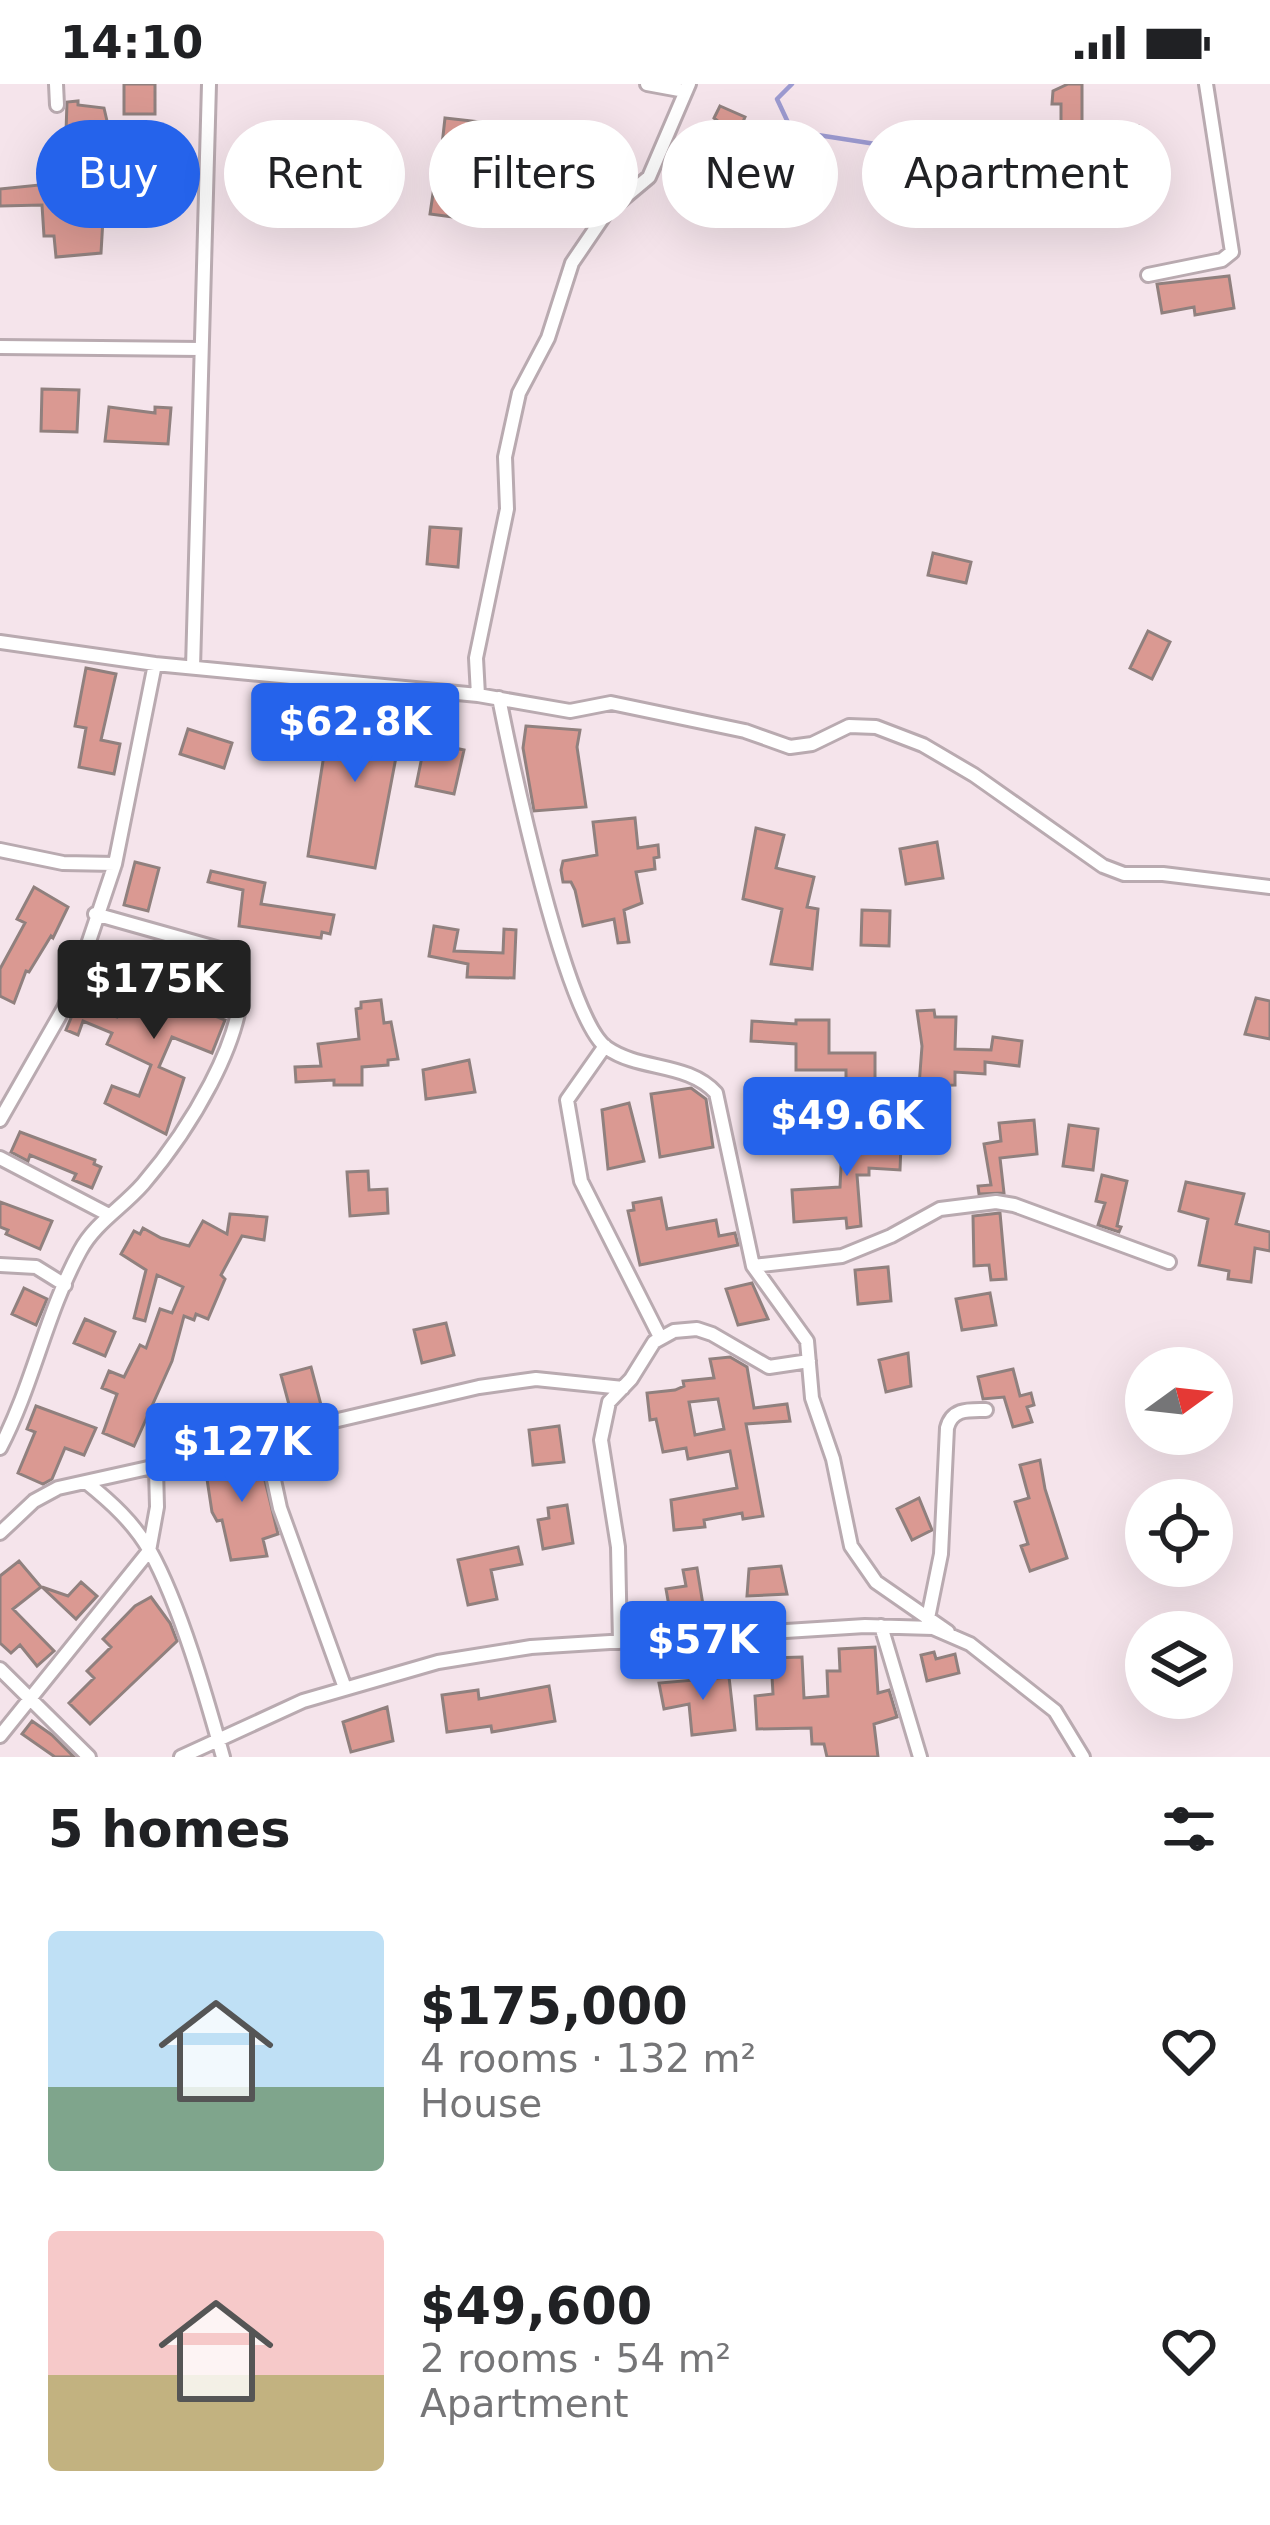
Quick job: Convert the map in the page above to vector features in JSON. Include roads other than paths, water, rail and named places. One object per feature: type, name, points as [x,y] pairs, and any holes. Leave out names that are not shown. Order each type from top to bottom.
[{"type":"street","points":[[56,84],[57,105]]},
{"type":"street","points":[[194,668],[209,84]]},
{"type":"street","points":[[478,695],[476,658],[507,508],[505,457],[519,393],[548,338],[572,262],[606,213],[649,177],[687,88],[647,84]]},
{"type":"street","points":[[1148,275],[1222,260],[1232,253],[1206,84]]},
{"type":"street","points":[[0,346],[201,349]]},
{"type":"street","points":[[0,643],[154,664],[478,695],[579,712],[611,703],[745,731],[790,747],[812,744],[849,726],[876,727],[923,745],[974,775],[1102,866],[1124,874],[1270,887]]},
{"type":"street","points":[[0,1120],[64,1008],[115,864],[154,664]]},
{"type":"street","points":[[499,698],[534,854],[577,1002],[605,1046],[698,1078],[716,1094],[753,1265],[804,1334],[812,1399],[829,1445],[851,1546],[876,1582],[970,1644],[1055,1711],[1083,1757]]},
{"type":"street","points":[[0,850],[63,863],[115,864]]},
{"type":"street","points":[[0,1448],[78,1253],[152,1172],[216,1071],[228,1044],[242,985],[241,970],[223,950],[95,914]]},
{"type":"street","points":[[605,1046],[566,1100],[572,1146],[581,1181],[660,1337]]},
{"type":"street","points":[[0,1158],[109,1215]]},
{"type":"street","points":[[753,1265],[842,1256],[940,1209],[997,1202],[1169,1262]]},
{"type":"street","points":[[0,1265],[36,1267],[65,1285]]},
{"type":"street","points":[[620,1642],[617,1547],[601,1440],[609,1402],[660,1337],[697,1329],[770,1366],[808,1360]]},
{"type":"street","points":[[1,1528],[58,1488],[512,1382],[580,1382],[623,1388]]},
{"type":"street","points":[[928,1618],[940,1554],[949,1420],[964,1410],[986,1410]]},
{"type":"street","points":[[281,1434],[268,1452],[280,1508],[345,1688]]},
{"type":"street","points":[[0,1736],[149,1551],[157,1507],[156,1468]]},
{"type":"street","points":[[86,1482],[120,1510],[149,1551],[223,1757]]},
{"type":"street","points":[[181,1757],[303,1701],[470,1656],[880,1626],[948,1631]]},
{"type":"street","points":[[880,1626],[920,1757]]},
{"type":"street","points":[[0,1669],[89,1757]]},
{"type":"waterway","points":[[792,84],[777,99],[792,131],[862,142]]}]
